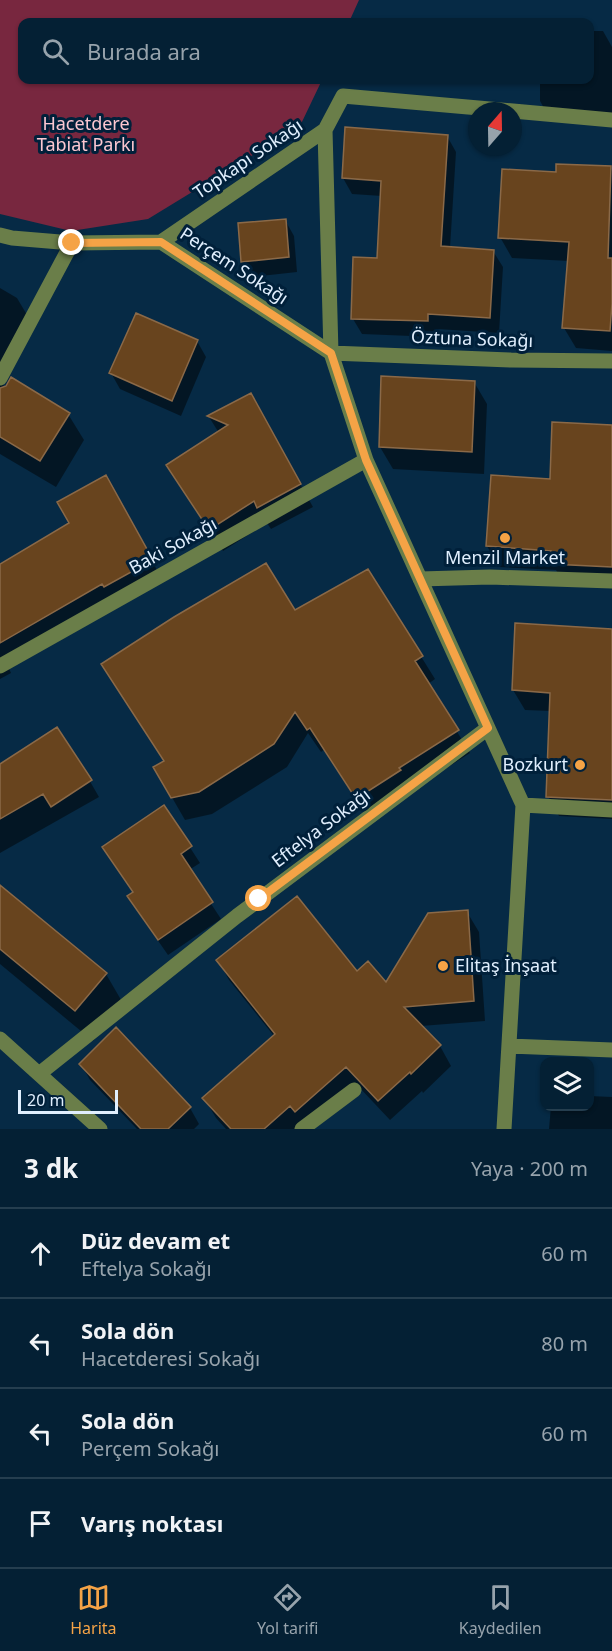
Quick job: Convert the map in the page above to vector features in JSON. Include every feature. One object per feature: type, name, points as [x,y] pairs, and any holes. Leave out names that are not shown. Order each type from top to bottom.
[{"type":"street","name":"Topkapı Sokağı","points":[[161,242],[326,130],[343,96],[468,107]]},
{"type":"street","points":[[522,112],[612,120]]},
{"type":"street","points":[[326,130],[331,353],[366,460],[523,805],[504,1129]]},
{"type":"street","name":"Perçem Sokağı","points":[[0,235],[72,243],[161,242],[331,353]]},
{"type":"street","points":[[0,378],[72,243]]},
{"type":"street","name":"Öztuna Sokağı","points":[[331,353],[612,362]]},
{"type":"street","name":"Baki Sokağı","points":[[0,666],[366,460]]},
{"type":"street","points":[[420,579],[490,577],[612,581]]},
{"type":"street","name":"Eftelya Sokağı","points":[[39,1074],[237,916],[488,728]]},
{"type":"street","points":[[523,805],[612,810]]},
{"type":"street","points":[[0,1039],[100,1129]]},
{"type":"street","points":[[509,1046],[612,1050]]},
{"type":"street","points":[[302,1129],[354,1090]]},
{"type":"green space","name":"Hacetdere Tabiat Parkı","points":[[0,0],[359,0],[351,18],[18,18],[18,84],[320,84],[300,126],[148,219],[71,231],[0,214]]},
{"type":"building","points":[[345,127],[448,135],[441,246],[494,250],[490,318],[428,314],[428,321],[351,319],[353,257],[377,258],[381,181],[342,178]]},
{"type":"building","points":[[556,164],[611,166],[608,258],[612,258],[610,331],[562,328],[569,242],[498,238],[502,169],[556,172]]},
{"type":"building","points":[[286,219],[289,257],[241,262],[238,223]]},
{"type":"building","points":[[136,313],[198,340],[172,401],[109,373]]},
{"type":"building","points":[[381,376],[475,381],[472,452],[379,447]]},
{"type":"building","points":[[11,377],[70,413],[40,461],[0,437],[0,388],[6,386]]},
{"type":"building","points":[[251,393],[301,484],[257,508],[254,501],[209,530],[166,465],[228,425],[207,416]]},
{"type":"building","points":[[552,422],[612,425],[612,567],[550,564],[551,551],[486,546],[491,475],[550,479]]},
{"type":"building","points":[[106,475],[153,560],[104,587],[102,584],[0,643],[0,564],[69,523],[57,502]]},
{"type":"building","points":[[266,563],[295,610],[368,569],[423,656],[415,661],[459,730],[399,768],[401,770],[356,799],[310,728],[307,730],[295,712],[274,744],[199,792],[171,798],[153,767],[164,761],[101,664],[174,617]]},
{"type":"building","points":[[515,623],[612,629],[612,800],[546,797],[550,693],[512,690]]},
{"type":"building","points":[[57,727],[92,780],[51,807],[43,794],[0,819],[0,764]]},
{"type":"building","points":[[164,805],[192,846],[181,854],[213,902],[158,940],[127,896],[133,892],[102,847]]},
{"type":"building","points":[[0,885],[107,973],[75,1011],[0,949]]},
{"type":"building","points":[[297,896],[357,971],[368,961],[386,982],[428,913],[468,910],[474,1001],[404,1007],[441,1045],[378,1101],[346,1067],[295,1112],[290,1106],[264,1129],[231,1129],[202,1098],[275,1034],[216,960]]},
{"type":"building","points":[[116,1027],[191,1107],[168,1129],[141,1129],[79,1064]]},
{"type":"place","name":"Menzil Market","points":[[505,538]]},
{"type":"place","name":"Bozkurt","points":[[580,765]]},
{"type":"place","name":"Elitaş İnşaat","points":[[443,966]]},
{"type":"route","points":[[72,243],[161,242],[331,353],[366,460],[488,728],[259,899]]}]
